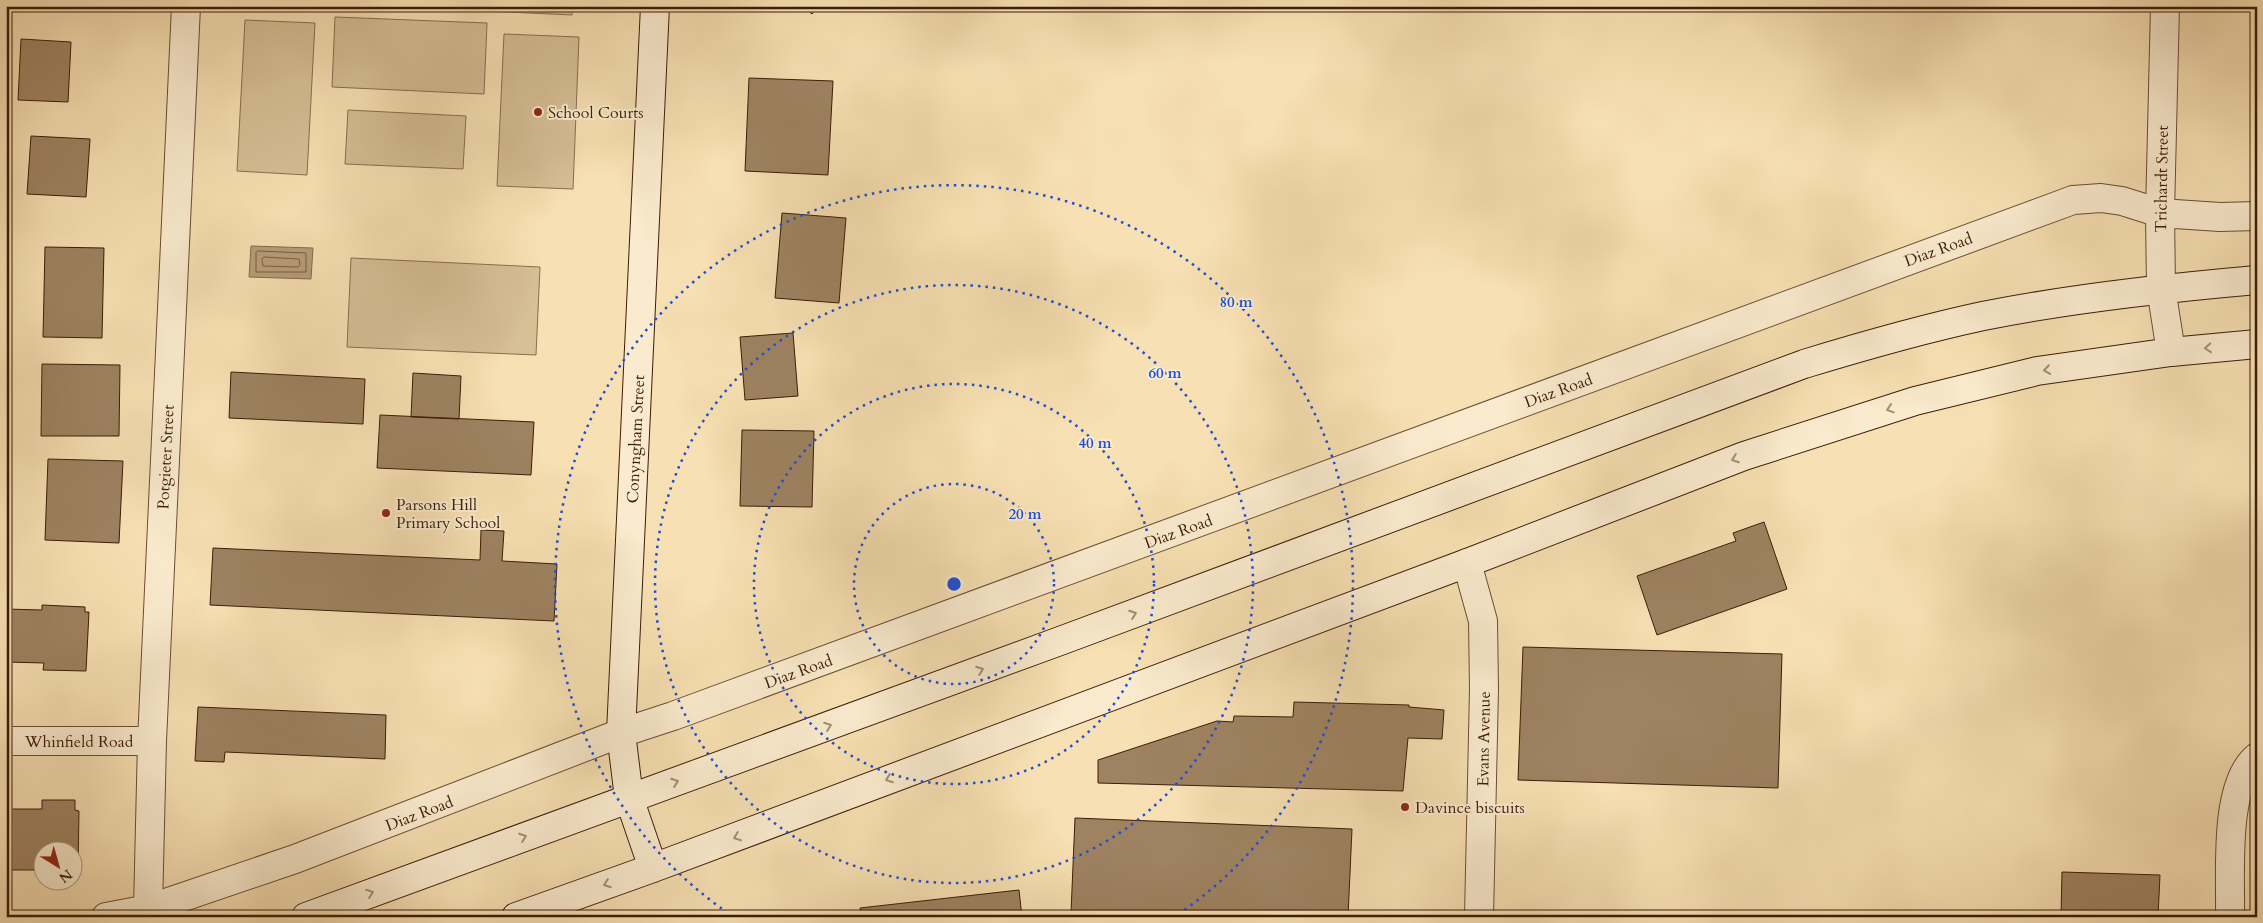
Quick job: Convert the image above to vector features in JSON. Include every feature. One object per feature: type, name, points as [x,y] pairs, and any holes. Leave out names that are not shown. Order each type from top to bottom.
[{"type":"street","name":"Potgieter Street","points":[[148,909],[152,741],[186,6]]},
{"type":"street","name":"Conyngham Street","points":[[653,868],[629,798],[621,733],[655,6]]},
{"type":"street","name":"Trichardt Street","points":[[2165,6],[2160,213],[2161,288],[2171,352]]},
{"type":"street","name":"Diaz Road","points":[[106,917],[148,909],[295,860],[621,733],[1133,548],[2073,200],[2108,199],[2160,213],[2220,217],[2257,216]]},
{"type":"street","points":[[306,917],[1069,638],[1804,364],[1889,338],[1984,316],[2161,288],[2257,280]]},
{"type":"street","points":[[516,917],[653,868],[1467,563],[1744,456],[1915,401],[2037,371],[2171,352],[2257,344]]},
{"type":"street","name":"Evans Avenue","points":[[1467,563],[1483,620],[1484,689],[1479,917]]},
{"type":"street","name":"Whinfield Road","points":[[6,741],[152,741]]},
{"type":"street","points":[[2230,917],[2233,814],[2237,788],[2250,763],[2257,757]]},
{"type":"shaded area","points":[[375,6],[572,6],[572,15]]},
{"type":"shaded area","points":[[335,17],[487,23],[484,94],[332,87]]},
{"type":"shaded area","points":[[245,20],[315,23],[307,175],[237,171]]},
{"type":"shaded area","name":"School Courts","points":[[504,34],[579,37],[573,189],[497,186]]},
{"type":"shaded area","points":[[348,110],[466,116],[463,169],[345,164]]},
{"type":"shaded area","points":[[351,258],[540,267],[536,355],[347,347]]},
{"type":"water","points":[[251,246],[313,248],[311,279],[249,277]]},
{"type":"building","points":[[802,6],[819,6],[812,14]]},
{"type":"building","points":[[21,39],[71,42],[68,102],[18,100]]},
{"type":"building","points":[[749,78],[833,81],[828,175],[745,171]]},
{"type":"building","points":[[31,136],[90,139],[86,197],[27,194]]},
{"type":"building","points":[[782,213],[846,218],[839,303],[775,298]]},
{"type":"building","points":[[45,247],[104,248],[102,338],[43,337]]},
{"type":"building","points":[[793,333],[798,396],[745,400],[740,337]]},
{"type":"building","points":[[42,364],[120,365],[119,436],[41,436]]},
{"type":"building","points":[[231,372],[365,379],[363,424],[229,418]]},
{"type":"building","points":[[413,373],[461,376],[459,419],[411,417]]},
{"type":"building","points":[[380,415],[534,422],[531,475],[377,468]]},
{"type":"building","points":[[742,430],[814,431],[812,507],[740,506]]},
{"type":"building","points":[[48,459],[123,461],[119,543],[45,540]]},
{"type":"building","points":[[1764,522],[1787,589],[1657,635],[1637,576],[1736,541],[1733,533]]},
{"type":"building","points":[[481,530],[504,531],[502,561],[557,564],[554,621],[210,605],[213,548],[480,560]]},
{"type":"building","points":[[42,605],[85,607],[85,612],[89,612],[86,671],[43,670],[44,663],[6,662],[6,609],[42,610]]},
{"type":"building","points":[[1523,647],[1782,654],[1778,788],[1518,780]]},
{"type":"building","points":[[1294,702],[1409,705],[1409,707],[1444,710],[1442,739],[1408,738],[1403,791],[1098,783],[1098,760],[1217,721],[1233,722],[1234,716],[1293,717]]},
{"type":"building","points":[[198,707],[386,715],[385,759],[225,752],[224,762],[195,761]]},
{"type":"building","points":[[42,800],[75,800],[75,810],[79,811],[79,840],[32,840],[32,870],[6,870],[6,809],[42,809]]},
{"type":"building","points":[[1075,818],[1352,829],[1348,917],[1172,917],[1071,913]]},
{"type":"building","points":[[2062,872],[2160,875],[2158,917],[2061,916]]},
{"type":"building","points":[[1019,890],[1022,917],[861,917],[860,908]]},
{"type":"place","name":"School Courts","points":[[538,112]]},
{"type":"place","name":"Parsons Hill Primary School","points":[[386,513]]},
{"type":"place","name":"Davince biscuits","points":[[1405,807]]}]
